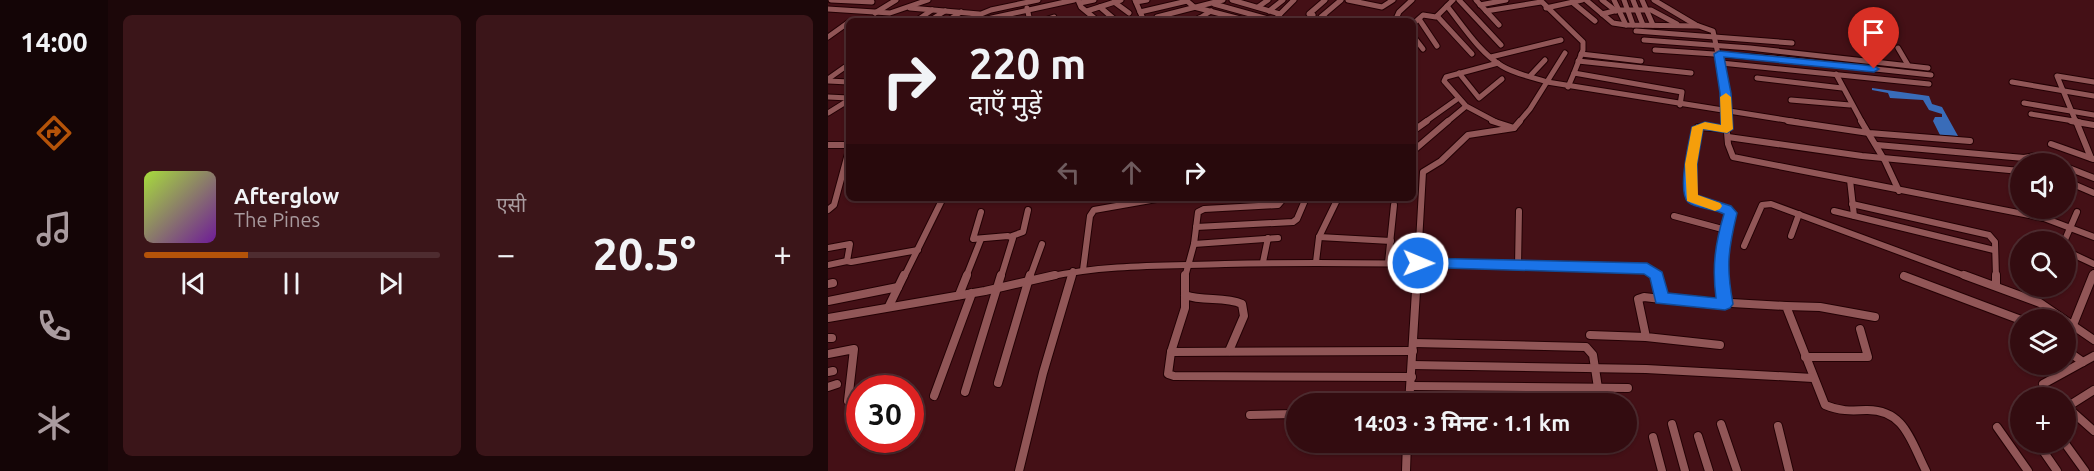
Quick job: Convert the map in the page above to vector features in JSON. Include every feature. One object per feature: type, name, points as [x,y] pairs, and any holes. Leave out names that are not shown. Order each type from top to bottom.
[{"type":"street","points":[[831,0],[874,1]]},
{"type":"street","points":[[875,13],[896,0]]},
{"type":"street","points":[[828,9],[890,13],[928,0]]},
{"type":"street","points":[[970,18],[1024,1],[1038,0]]},
{"type":"street","points":[[1007,18],[1028,10],[1074,0]]},
{"type":"street","points":[[1079,2],[1094,0]]},
{"type":"street","points":[[1087,11],[1121,0]]},
{"type":"street","points":[[1142,18],[1135,1],[1147,0]]},
{"type":"street","points":[[1157,17],[1223,0]]},
{"type":"street","points":[[1232,0],[1280,14]]},
{"type":"street","points":[[1248,4],[1254,0]]},
{"type":"street","points":[[1258,8],[1268,0]]},
{"type":"street","points":[[1269,11],[1283,0]]},
{"type":"street","points":[[1275,18],[1294,0]]},
{"type":"street","points":[[1310,18],[1313,15],[1309,14],[1324,0]]},
{"type":"street","points":[[1326,18],[1321,17],[1341,0]]},
{"type":"street","points":[[1350,0],[1385,7],[1394,0]]},
{"type":"street","points":[[1368,4],[1373,0]]},
{"type":"street","points":[[1396,18],[1399,12],[1412,0]]},
{"type":"street","points":[[1416,22],[1423,15],[1433,18],[1437,16],[1454,0]]},
{"type":"street","points":[[1459,0],[1501,45]]},
{"type":"street","points":[[1478,2],[1506,0]]},
{"type":"street","points":[[1546,8],[1584,0],[1616,24],[1700,26]]},
{"type":"street","points":[[1602,0],[1617,10]]},
{"type":"street","points":[[1614,0],[1626,24]]},
{"type":"street","points":[[1624,0],[1633,25]]},
{"type":"street","points":[[1633,0],[1643,25]]},
{"type":"street","points":[[1642,0],[1653,25]]},
{"type":"street","points":[[1654,0],[1710,30],[1715,37],[1721,63],[1730,153],[1736,159],[2010,212]]},
{"type":"street","points":[[853,18],[874,1]]},
{"type":"street","points":[[1024,1],[1029,18]]},
{"type":"street","points":[[1140,12],[1186,1],[1194,7],[1235,18]]},
{"type":"street","points":[[1486,11],[1540,1],[1583,42],[1581,54],[1568,87]]},
{"type":"street","points":[[1079,2],[1095,18]]},
{"type":"street","points":[[1114,2],[1129,13]]},
{"type":"street","points":[[1478,2],[1499,25]]},
{"type":"street","points":[[1572,2],[1595,21]]},
{"type":"street","points":[[1211,3],[1265,18]]},
{"type":"street","points":[[1447,6],[1498,63],[1506,69],[1547,82],[1680,105],[1869,133],[1970,141]]},
{"type":"street","points":[[1100,7],[1113,18]]},
{"type":"street","points":[[907,8],[979,14]]},
{"type":"street","points":[[920,18],[932,10]]},
{"type":"street","points":[[1602,14],[1617,10],[1652,10],[1681,26]]},
{"type":"street","points":[[934,18],[945,11]]},
{"type":"street","points":[[952,18],[961,12]]},
{"type":"street","points":[[1200,18],[1210,12]]},
{"type":"street","points":[[1437,16],[1472,54]]},
{"type":"street","points":[[1419,19],[1437,46]]},
{"type":"street","points":[[828,37],[846,24]]},
{"type":"street","points":[[1636,31],[1792,43]]},
{"type":"street","points":[[1416,40],[1423,49]]},
{"type":"street","points":[[1491,57],[1561,40]]},
{"type":"street","points":[[1644,40],[1928,68]]},
{"type":"street","points":[[1898,48],[1908,65]]},
{"type":"street","points":[[1655,50],[1773,57],[1931,75]]},
{"type":"street","points":[[1411,393],[1423,172],[1441,161],[1468,135],[1514,128],[1530,109],[1565,53]]},
{"type":"street","points":[[1581,54],[1641,61]]},
{"type":"street","points":[[1530,76],[1545,60]]},
{"type":"street","points":[[1578,61],[1691,73]]},
{"type":"street","points":[[1498,63],[1443,79],[1456,100],[1465,107],[1495,123],[1514,128]]},
{"type":"street","points":[[1721,63],[1929,84]]},
{"type":"street","points":[[828,80],[844,67]]},
{"type":"street","points":[[1459,73],[1479,98],[1502,80]]},
{"type":"street","points":[[1574,73],[1680,91],[1683,94],[1680,105]]},
{"type":"street","points":[[1836,74],[1850,105],[1885,158],[1899,191]]},
{"type":"street","points":[[2092,158],[2058,76],[2094,82]]},
{"type":"street","points":[[1757,78],[1842,87]]},
{"type":"street","points":[[828,80],[846,82]]},
{"type":"street","points":[[2012,82],[2094,96]]},
{"type":"street","points":[[828,97],[846,99]]},
{"type":"street","points":[[1416,129],[1456,100]]},
{"type":"street","points":[[1791,100],[1850,105]]},
{"type":"street","points":[[828,112],[846,101]]},
{"type":"street","points":[[2024,103],[2094,115]]},
{"type":"street","points":[[1416,148],[1465,107]]},
{"type":"street","points":[[2031,114],[2094,125]]},
{"type":"street","points":[[1725,304],[1720,271],[1726,230],[1731,216],[1729,211],[1697,201],[1690,195],[1691,164],[1698,127],[1727,129]]},
{"type":"street","points":[[1728,137],[1885,158],[2010,170]]},
{"type":"street","points":[[2050,144],[2092,158]]},
{"type":"street","points":[[828,145],[846,145]]},
{"type":"street","points":[[1876,145],[2010,157]]},
{"type":"street","points":[[828,210],[834,205],[846,161]]},
{"type":"street","points":[[2076,172],[2094,178]]},
{"type":"street","points":[[1850,180],[1854,216]]},
{"type":"street","points":[[2076,185],[2094,193]]},
{"type":"street","points":[[889,306],[942,201]]},
{"type":"street","points":[[1083,270],[1090,216],[1094,210],[1141,201]]},
{"type":"street","points":[[1282,201],[1278,206],[1202,209],[1197,214],[1194,244],[1184,280],[1185,308],[1167,372],[1174,376],[1628,388]]},
{"type":"street","points":[[1196,227],[1293,222],[1297,219],[1305,201]]},
{"type":"street","points":[[1316,262],[1319,237],[1337,201]]},
{"type":"street","points":[[1744,246],[1762,205],[1771,204],[1996,285],[2049,309]]},
{"type":"street","points":[[1852,204],[1989,235],[1994,239],[1996,285]]},
{"type":"street","points":[[1388,263],[1395,205]]},
{"type":"street","points":[[981,212],[973,239],[1012,237],[1023,231],[1028,210]]},
{"type":"street","points":[[1518,266],[1519,211]]},
{"type":"street","points":[[1834,211],[1994,250]]},
{"type":"street","points":[[2068,231],[2077,212]]},
{"type":"street","points":[[1791,236],[1799,214]]},
{"type":"street","points":[[1674,216],[1726,230]]},
{"type":"street","points":[[2047,219],[2094,237]]},
{"type":"street","points":[[965,392],[1012,237]]},
{"type":"street","points":[[1194,244],[1278,237]]},
{"type":"street","points":[[1319,237],[1391,241]]},
{"type":"street","points":[[1263,262],[1268,238]]},
{"type":"street","points":[[959,295],[981,239]]},
{"type":"street","points":[[828,248],[850,244],[847,261]]},
{"type":"street","points":[[998,383],[1028,281],[1042,244]]},
{"type":"street","points":[[828,265],[918,250]]},
{"type":"street","points":[[2076,256],[2094,264]]},
{"type":"street","points":[[828,318],[972,293],[1073,271],[1263,262],[1418,263],[1647,269],[1657,276],[1661,299]]},
{"type":"street","points":[[1019,471],[1043,373],[1073,271]]},
{"type":"street","points":[[2076,318],[2094,273]]},
{"type":"street","points":[[1904,276],[2010,316]]},
{"type":"street","points":[[828,302],[898,287]]},
{"type":"street","points":[[934,396],[972,293]]},
{"type":"street","points":[[1185,295],[1199,301],[1230,300],[1242,304],[1244,316],[1229,351]]},
{"type":"street","points":[[1646,337],[1638,299],[1644,297],[1725,304],[1820,307],[1875,316]]},
{"type":"street","points":[[1786,306],[1822,400],[1831,408],[1885,412],[1893,415],[1900,423],[1926,471]]},
{"type":"street","points":[[2076,327],[2094,340]]},
{"type":"street","points":[[1805,357],[1868,357],[1860,329]]},
{"type":"street","points":[[1590,335],[1646,337],[1720,345]]},
{"type":"street","points":[[1171,352],[1580,346],[1590,350],[1598,388]]},
{"type":"street","points":[[828,354],[854,349],[851,375]]},
{"type":"street","points":[[2043,384],[2094,356]]},
{"type":"street","points":[[2076,357],[2083,362]]},
{"type":"street","points":[[1412,366],[1595,368],[1813,378]]},
{"type":"street","points":[[828,387],[837,384]]},
{"type":"street","points":[[2094,390],[2067,407],[2094,431]]},
{"type":"street","points":[[1250,415],[1286,414]]},
{"type":"street","points":[[1672,424],[1685,471]]},
{"type":"street","points":[[1721,424],[1737,471]]},
{"type":"street","points":[[1778,426],[1789,471]]},
{"type":"street","points":[[1997,427],[2028,471]]},
{"type":"street","points":[[1653,436],[1662,471]]},
{"type":"street","points":[[1698,436],[1709,471]]},
{"type":"street","points":[[1406,471],[1407,453]]},
{"type":"street","points":[[2045,453],[2057,471]]},
{"type":"street","points":[[2072,453],[2085,471]]},
{"type":"water","points":[[1872,88],[1929,96],[1932,104],[1942,107],[1958,136],[1940,135],[1933,121],[1935,117],[1942,117],[1942,114],[1929,110],[1923,100],[1890,98],[1888,93],[1872,90]]},
{"type":"slow traffic","points":[[1715,206],[1691,198],[1691,164],[1699,126],[1727,129],[1726,97]]},
{"type":"route","points":[[1418,263],[1647,269],[1652,270],[1657,276],[1661,299],[1725,304],[1720,271],[1724,237],[1731,213],[1726,209],[1694,200],[1690,195],[1691,164],[1698,127],[1727,129],[1725,93],[1719,54],[1773,57],[1874,69]]}]
